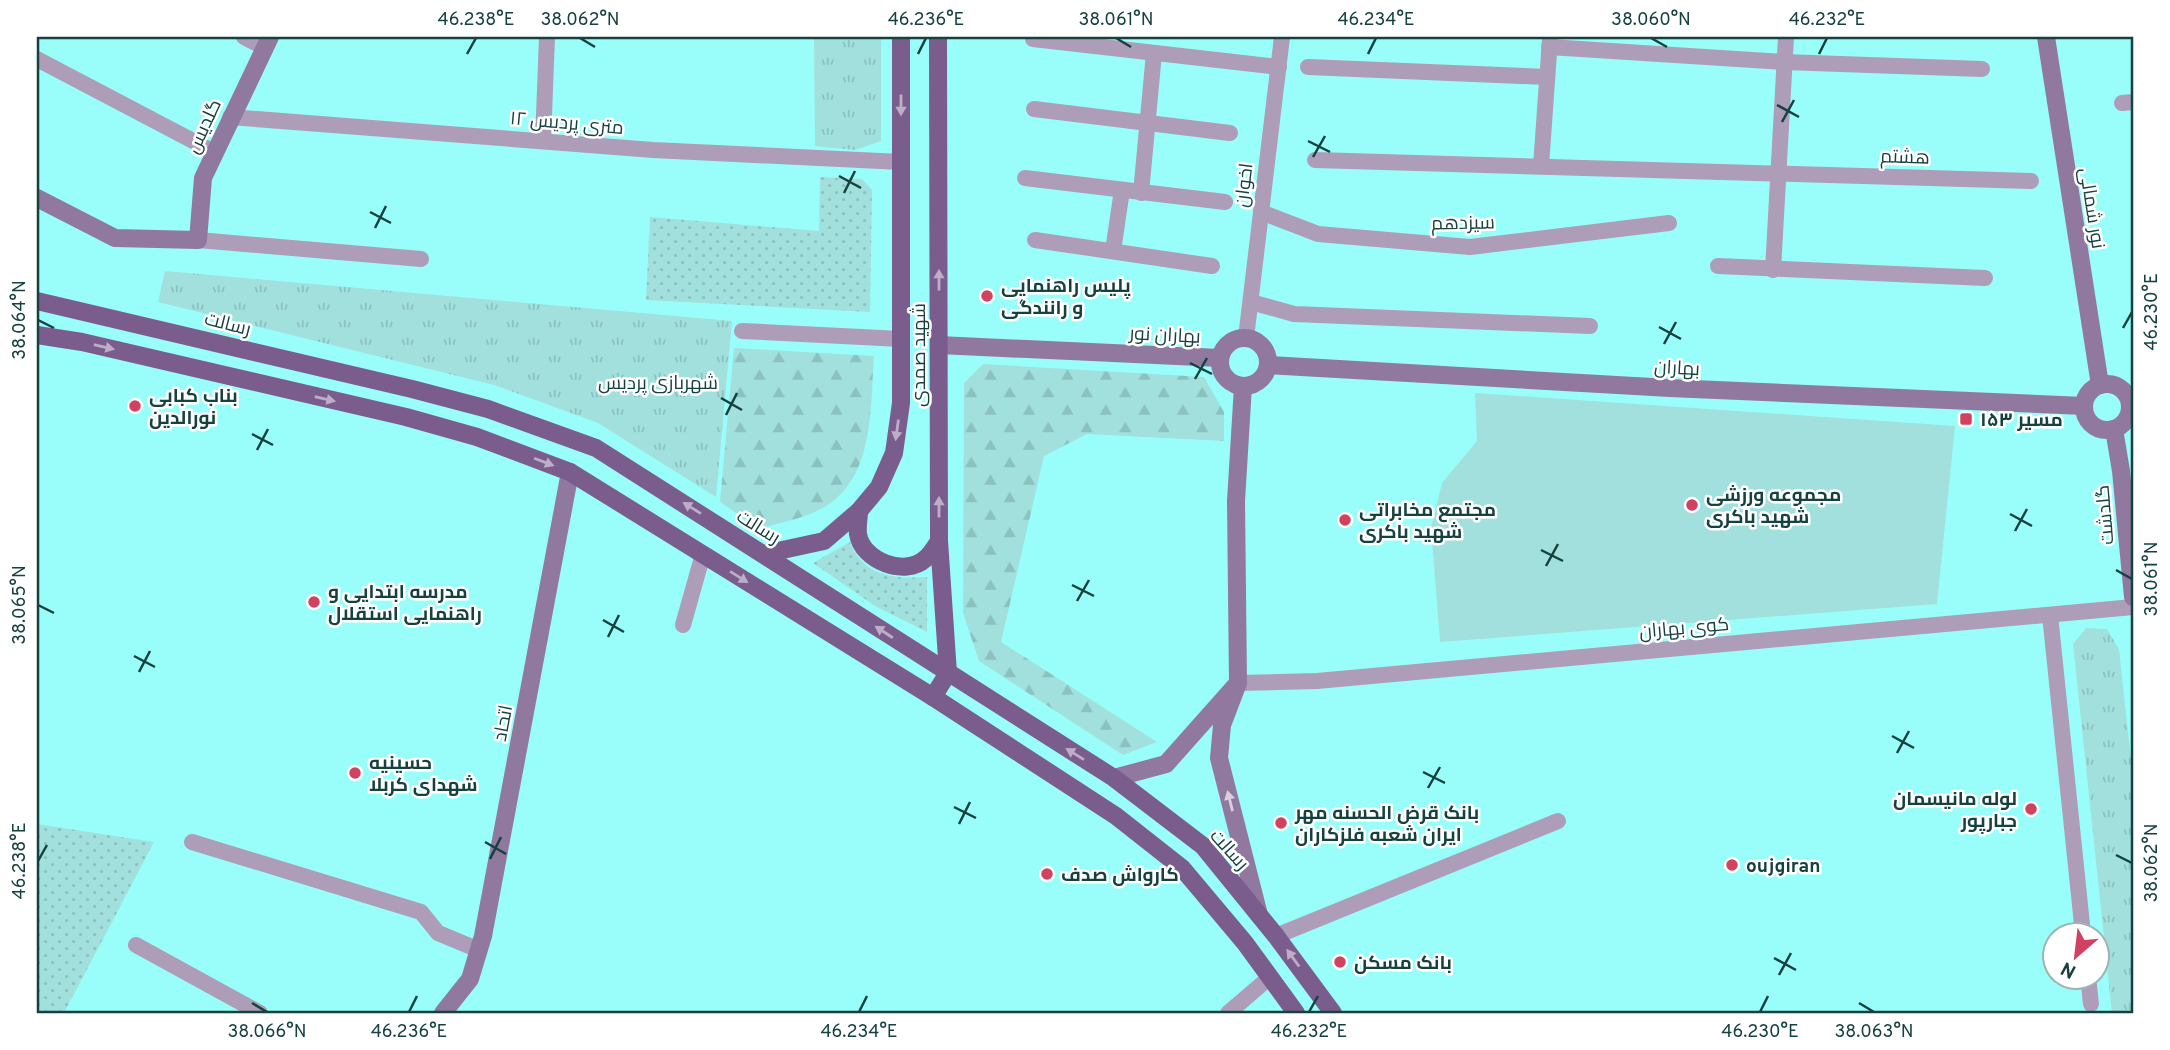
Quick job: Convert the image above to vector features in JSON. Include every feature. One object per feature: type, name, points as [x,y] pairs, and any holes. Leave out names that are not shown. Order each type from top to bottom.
[{"type":"main road","name":"شهید صمدی","points":[[764,554],[824,541],[859,511],[879,486],[894,453],[901,403],[901,37]]},
{"type":"main road","name":"شهید صمدی","points":[[938,37],[939,541],[948,673]]},
{"type":"main road","name":"نور شمالی","points":[[2046,37],[2100,385]]},
{"type":"main road","name":"گلدیس","points":[[198,240],[202,178],[268,42]]},
{"type":"main road","points":[[37,198],[116,238],[198,240]]},
{"type":"main road","name":"رسالت","points":[[37,301],[147,325],[488,409],[596,448],[1114,778],[1203,846],[1276,936],[1333,1013]]},
{"type":"main road","points":[[37,335],[82,342],[406,417],[477,437],[570,472],[933,697],[1116,816],[1182,868],[1296,1013]]},
{"type":"main road","points":[[1246,338],[1260,344],[1268,357],[1268,365],[1263,378],[1243,386],[1228,380],[1220,366],[1220,358],[1226,345],[1246,338]]},
{"type":"main road","name":"بهاران نور","points":[[939,345],[1220,358]]},
{"type":"main road","name":"بهاران","points":[[1268,365],[1684,389],[2084,406]]},
{"type":"main road","points":[[2106,383],[2121,389],[2132,408],[2120,426],[2114,429],[2093,425],[2084,406],[2089,393],[2100,385],[2106,383]]},
{"type":"main road","points":[[1243,386],[1237,501],[1238,682],[1222,725],[1219,758],[1259,915]]},
{"type":"main road","name":"گلدشت","points":[[2114,429],[2121,471],[2133,597]]},
{"type":"main road","name":"اتحاد","points":[[443,1013],[470,979],[479,950],[570,472]]},
{"type":"main road","points":[[859,511],[858,535],[866,551],[883,563],[905,566],[924,561],[939,541]]},
{"type":"main road","points":[[933,697],[948,673]]},
{"type":"main road","points":[[1114,778],[1166,764],[1238,682]]},
{"type":"street","points":[[244,37],[268,42]]},
{"type":"street","points":[[543,141],[547,37]]},
{"type":"street","name":"اخوان","points":[[1246,338],[1282,37]]},
{"type":"street","points":[[1773,270],[1786,37]]},
{"type":"street","points":[[1033,39],[1151,47],[1279,67]]},
{"type":"street","points":[[1541,166],[1549,42],[1784,62],[1982,69]]},
{"type":"street","points":[[1141,192],[1151,47]]},
{"type":"street","points":[[37,59],[214,152]]},
{"type":"street","points":[[1308,67],[1547,77]]},
{"type":"street","points":[[1034,109],[1230,133]]},
{"type":"street","name":"۱۲ متری پردیس","points":[[230,117],[543,141],[901,162]]},
{"type":"street","name":"هشتم","points":[[1315,160],[2031,181]]},
{"type":"street","points":[[1025,178],[1225,202]]},
{"type":"street","points":[[1113,251],[1122,190]]},
{"type":"street","name":"سیزدهم","points":[[1261,212],[1318,234],[1470,247],[1669,223]]},
{"type":"street","points":[[198,240],[421,259]]},
{"type":"street","points":[[1035,240],[1212,266]]},
{"type":"street","points":[[1718,266],[1985,278]]},
{"type":"street","points":[[1251,302],[1294,314],[1590,326]]},
{"type":"street","points":[[742,331],[901,339]]},
{"type":"street","points":[[683,625],[703,554]]},
{"type":"street","name":"کوی بهاران","points":[[1238,682],[1317,681],[2133,607]]},
{"type":"street","points":[[2050,615],[2082,920]]},
{"type":"street","points":[[1276,936],[1558,821]]},
{"type":"street","points":[[192,842],[421,912],[438,933],[479,950]]},
{"type":"street","points":[[136,945],[234,1007],[260,1013]]},
{"type":"street","points":[[1228,1013],[1270,977]]},
{"type":"street","points":[[2090,990],[2091,1004]]},
{"type":"green space","points":[[814,37],[881,37],[881,141],[855,150],[815,146]]},
{"type":"green space","points":[[820,177],[862,179],[872,190],[870,312],[646,300],[650,217],[819,231]]},
{"type":"green space","name":"شهربازی پردیس","points":[[165,271],[732,321],[716,497],[598,423],[494,385],[158,302]]},
{"type":"green space","points":[[734,348],[874,356],[870,422],[859,465],[850,483],[836,499],[817,511],[760,529],[720,502]]},
{"type":"green space","points":[[983,364],[1204,377],[1224,412],[1224,441],[1087,434],[1044,456],[1001,642],[1157,742],[1123,755],[979,661],[963,613],[964,383]]},
{"type":"green space","name":"مجموعه ورزشی شهید باکری","points":[[1475,393],[1955,426],[1937,604],[1440,642],[1431,528],[1442,483],[1477,441]]},
{"type":"green space","points":[[850,542],[863,563],[872,569],[891,576],[927,577],[927,632],[875,606],[813,563]]},
{"type":"green space","points":[[2086,628],[2107,629],[2119,649],[2133,778],[2133,1011],[2112,1013],[2110,920],[2102,920],[2073,644]]},
{"type":"green space","points":[[37,824],[154,842],[64,1013],[37,1013]]},
{"type":"place","name":"پلیس راهنمایی و رانندگی","points":[[987,296]]},
{"type":"place","name":"بناب کبابی نورالدین","points":[[135,406]]},
{"type":"place","name":"مسیر ۱۵۳","points":[[1966,419]]},
{"type":"place","name":"مجموعه ورزشی شهید باکری","points":[[1692,505]]},
{"type":"place","name":"مجتمع مخابراتی شهید باکری","points":[[1345,520]]},
{"type":"place","name":"مدرسه ابتدایی و راهنمایی استقلال","points":[[314,602]]},
{"type":"place","name":"حسینیه شهدای کربلا","points":[[355,773]]},
{"type":"place","name":"لوله مانیسمان جبارپور","points":[[2031,809]]},
{"type":"place","name":"بانک قرض الحسنه مهر ایران شعبه فلزکاران","points":[[1281,823]]},
{"type":"place","name":"oujgiran","points":[[1732,865]]},
{"type":"place","name":"کارواش صدف","points":[[1047,874]]},
{"type":"place","name":"بانک مسکن","points":[[1340,962]]}]
